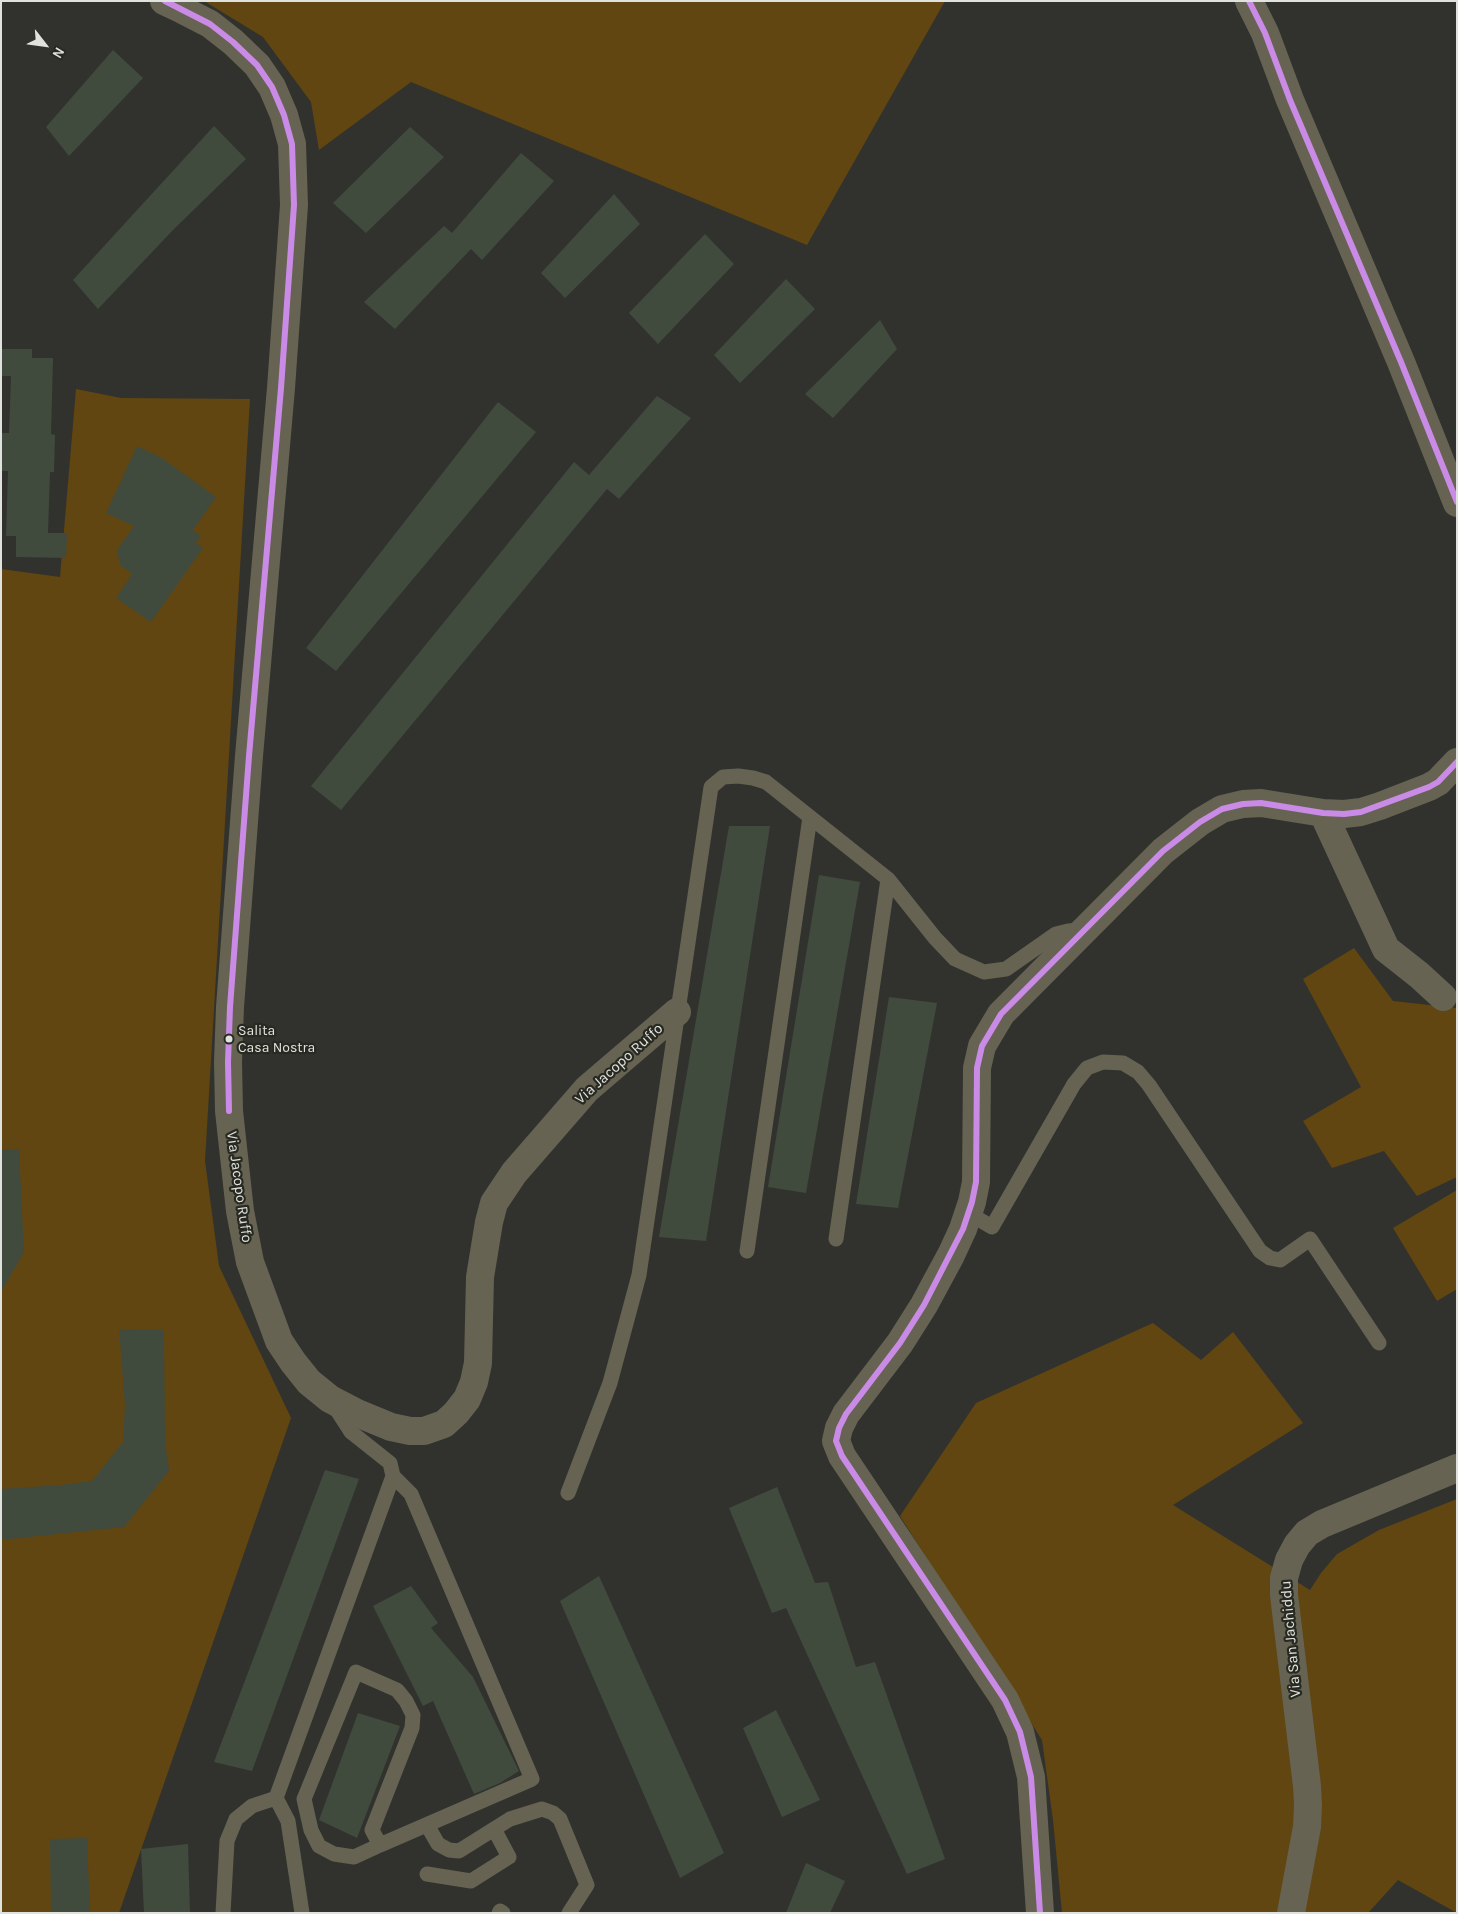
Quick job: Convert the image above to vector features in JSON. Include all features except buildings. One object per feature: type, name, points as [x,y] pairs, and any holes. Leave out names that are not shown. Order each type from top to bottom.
[{"type":"street","name":"Via Jacopo Ruffo","points":[[164,1],[210,24],[234,42],[256,65],[272,87],[284,114],[292,144],[294,205],[281,388],[249,756],[230,1007],[228,1062],[229,1111],[240,1211],[250,1262],[279,1341],[309,1382],[330,1399],[356,1413],[392,1427],[410,1431],[424,1431],[444,1424],[456,1413],[467,1399],[474,1382],[478,1363],[480,1277],[494,1203],[514,1173],[587,1089],[677,1012]]},
{"type":"street","points":[[1249,1],[1265,33],[1290,100],[1457,503]]},
{"type":"street","points":[[1040,1913],[1031,1777],[1020,1732],[1014,1717],[1005,1700],[842,1456],[836,1441],[839,1428],[846,1414],[900,1343],[924,1305],[951,1255],[968,1213],[976,1182],[977,1068],[982,1046],[1001,1014],[1163,851],[1200,822],[1222,809],[1244,804],[1261,803],[1323,813],[1344,814],[1360,812],[1412,795],[1438,782],[1457,762]]},
{"type":"street","points":[[1323,813],[1386,950],[1419,975],[1442,998]]},
{"type":"street","name":"Via San Jachiddu","points":[[1291,1913],[1307,1827],[1308,1786],[1284,1595],[1284,1578],[1289,1560],[1307,1533],[1322,1524],[1337,1516],[1457,1468]]},
{"type":"lane","points":[[568,1493],[610,1383],[639,1275],[711,787],[723,777],[738,776],[766,782],[888,878],[935,938],[955,959],[984,972],[1006,969],[1056,934],[1068,930],[1083,930]]},
{"type":"lane","points":[[747,1251],[810,817]]},
{"type":"lane","points":[[836,1239],[888,878]]},
{"type":"lane","points":[[968,1213],[992,1227],[1074,1084],[1087,1068],[1103,1062],[1122,1063],[1138,1072],[1149,1085],[1260,1252],[1270,1258],[1280,1260],[1310,1239],[1379,1343]]},
{"type":"lane","points":[[330,1399],[351,1432],[390,1463],[393,1476],[411,1494],[532,1779],[427,1825],[380,1845],[354,1856],[334,1854],[319,1846],[311,1830],[304,1799],[356,1672],[397,1690],[406,1701],[413,1715],[412,1728],[372,1830],[380,1845]]},
{"type":"lane","points":[[302,1913],[288,1821],[276,1798],[393,1476]]},
{"type":"lane","points":[[223,1913],[227,1840],[236,1819],[252,1806],[276,1798]]},
{"type":"lane","points":[[427,1825],[438,1844],[449,1850],[459,1851],[510,1819],[542,1809],[553,1813],[560,1819],[587,1885],[569,1913]]},
{"type":"lane","points":[[427,1874],[471,1881],[509,1857],[494,1829]]},
{"type":"lane","points":[[499,1913],[500,1911],[503,1913]]},
{"type":"shaded area","points":[[204,1],[945,1],[807,245],[411,82],[319,150],[311,102],[263,37]]},
{"type":"shaded area","points":[[76,389],[121,398],[250,399],[205,1161],[219,1266],[291,1418],[119,1913],[1,1913],[1,569],[60,577]]},
{"type":"shaded area","points":[[1354,948],[1393,1001],[1457,1008],[1457,1177],[1417,1196],[1384,1151],[1332,1168],[1303,1121],[1361,1087],[1303,979]]},
{"type":"shaded area","points":[[1457,1190],[1457,1289],[1437,1301],[1393,1228]]},
{"type":"shaded area","points":[[1153,1323],[1201,1360],[1233,1332],[1303,1423],[1173,1505],[1310,1590],[1337,1554],[1379,1530],[1457,1499],[1457,1913],[1398,1880],[1368,1913],[1062,1913],[1053,1820],[1042,1740],[900,1516],[976,1403]]},
{"type":"transit line","points":[[165,1],[210,24],[233,42],[257,65],[272,87],[284,115],[292,144],[294,205],[281,388],[249,756],[230,1007],[229,1111]]},
{"type":"transit line","points":[[1249,1],[1265,33],[1290,100],[1401,362],[1457,502]]},
{"type":"transit line","points":[[1040,1913],[1031,1777],[1020,1732],[1005,1700],[842,1456],[836,1441],[839,1428],[846,1414],[900,1343],[924,1305],[963,1229],[976,1182],[977,1068],[982,1046],[1001,1014],[1163,851],[1200,822],[1222,809],[1243,804],[1261,803],[1323,813],[1344,814],[1361,812],[1429,787],[1438,782],[1457,762]]},
{"type":"place","name":"Salita Casa Nostra","points":[[229,1039]]}]
